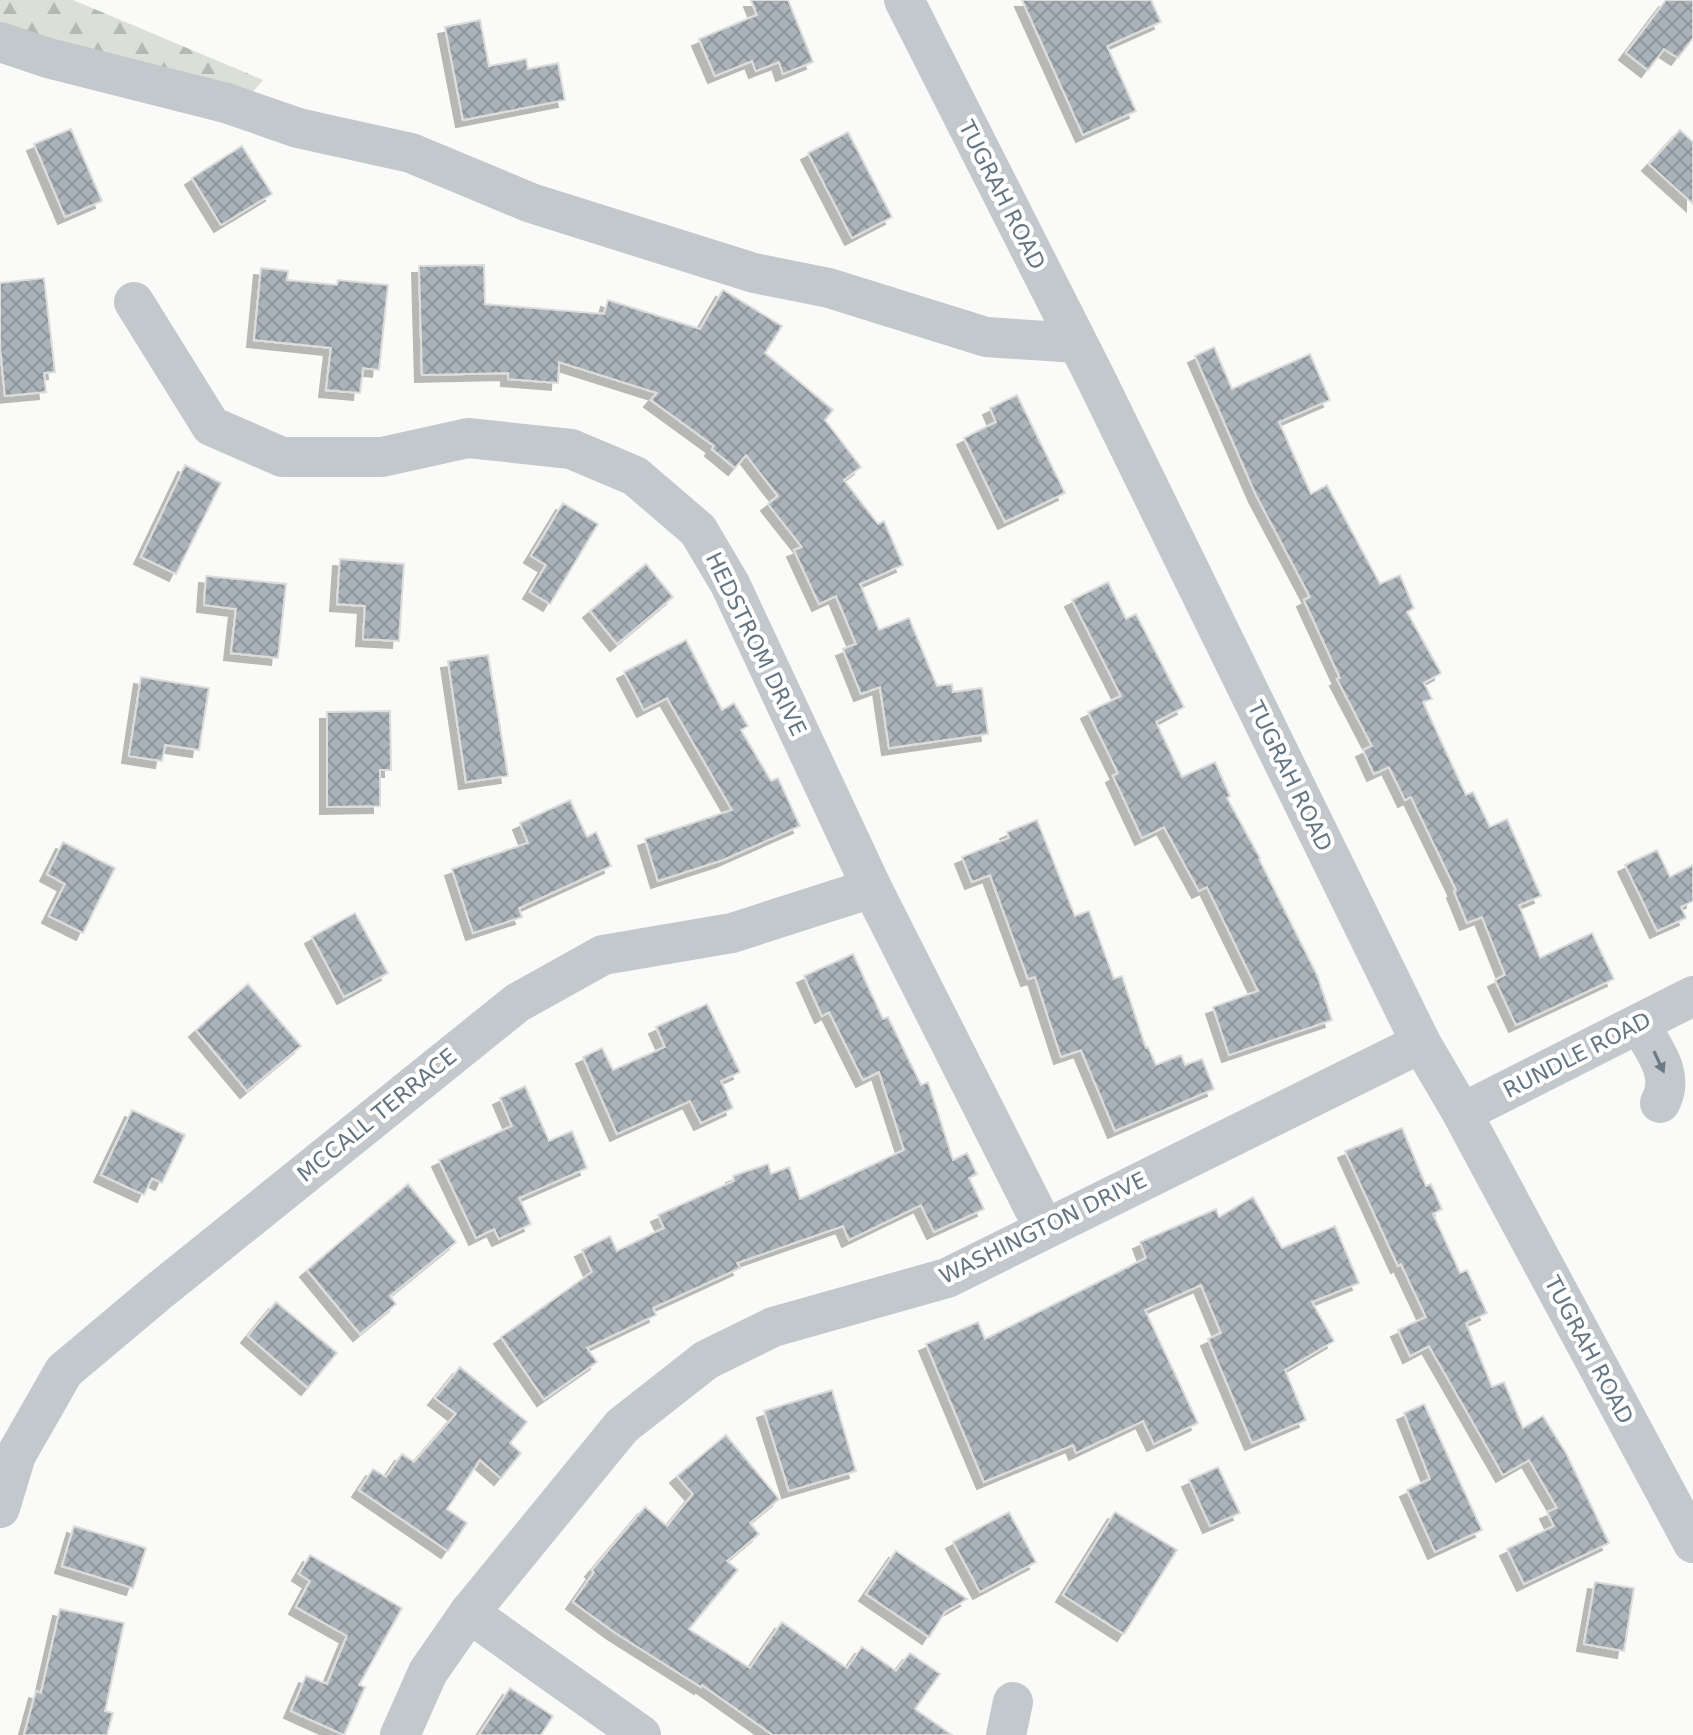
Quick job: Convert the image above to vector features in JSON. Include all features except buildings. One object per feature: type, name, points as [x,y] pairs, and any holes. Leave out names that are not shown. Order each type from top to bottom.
[{"type":"street","name":"TUGRAH ROAD","points":[[904,0],[1077,343],[1421,1043],[1462,1113],[1693,1543]]},
{"type":"street","points":[[0,42],[48,58],[226,103],[298,128],[411,153],[531,203],[754,273],[829,288],[986,337],[1077,343]]},
{"type":"street","name":"HEDSTROM DRIVE","points":[[134,302],[211,426],[282,457],[382,457],[468,438],[571,449],[635,476],[698,530],[730,584],[872,888],[1044,1228]]},
{"type":"street","name":"MCCALL TERRACE","points":[[0,1508],[16,1455],[64,1371],[517,1003],[603,955],[732,933],[872,888]]},
{"type":"street","name":"RUNDLE ROAD","points":[[1462,1113],[1693,996]]},
{"type":"street","points":[[1639,1024],[1662,1063],[1666,1077],[1665,1093],[1660,1103]]},
{"type":"street","name":"WASHINGTON DRIVE","points":[[400,1735],[428,1672],[469,1613],[622,1426],[706,1360],[773,1327],[947,1278],[1421,1043]]},
{"type":"street","points":[[469,1613],[641,1735]]},
{"type":"green space","points":[[0,0],[73,0],[263,80],[229,119],[0,37]]}]
